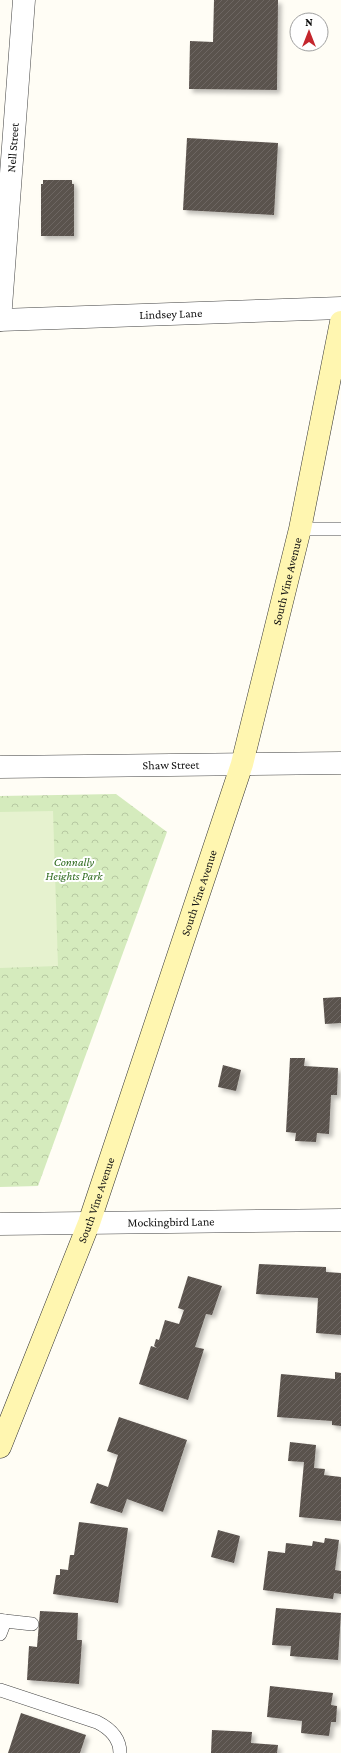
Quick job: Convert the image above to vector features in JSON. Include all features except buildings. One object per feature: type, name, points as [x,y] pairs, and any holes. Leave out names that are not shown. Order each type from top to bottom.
[{"type":"main road","name":"South Vine Avenue","points":[[0,1447],[89,1223],[242,764],[300,529],[341,322]]},
{"type":"street","name":"Nell Street","points":[[0,320],[24,0]]},
{"type":"street","name":"Lindsey Lane","points":[[0,320],[341,308]]},
{"type":"street","name":"Shaw Street","points":[[0,767],[341,763]]},
{"type":"street","name":"Mockingbird Lane","points":[[0,1224],[341,1220]]},
{"type":"lane","points":[[300,529],[341,529]]},
{"type":"lane","points":[[0,1634],[3,1621],[32,1624]]},
{"type":"lane","points":[[0,1690],[97,1722],[111,1730],[120,1749],[120,1753]]},
{"type":"green space","name":"Connally Heights Park","points":[[116,794],[167,832],[38,1186],[0,1187],[0,796]]},
{"type":"green space","points":[[53,811],[58,966],[0,968],[0,812]]}]
